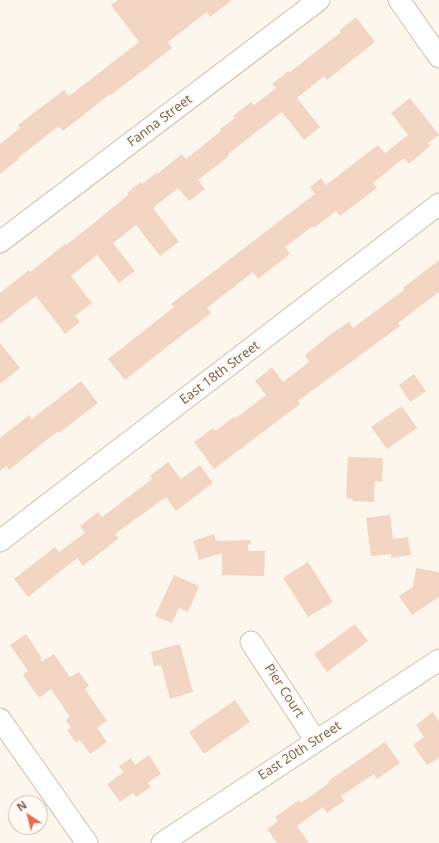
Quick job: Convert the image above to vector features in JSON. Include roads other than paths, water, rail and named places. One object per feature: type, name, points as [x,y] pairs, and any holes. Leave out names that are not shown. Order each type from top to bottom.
[{"type":"street","name":"Fanna Street","points":[[0,242],[319,0]]},
{"type":"street","points":[[399,0],[439,58]]},
{"type":"street","name":"East 18th Street","points":[[0,541],[439,204]]},
{"type":"street","name":"Pier Court","points":[[251,642],[316,741]]},
{"type":"street","name":"East 20th Street","points":[[162,843],[439,660]]},
{"type":"street","points":[[0,719],[87,843]]}]
